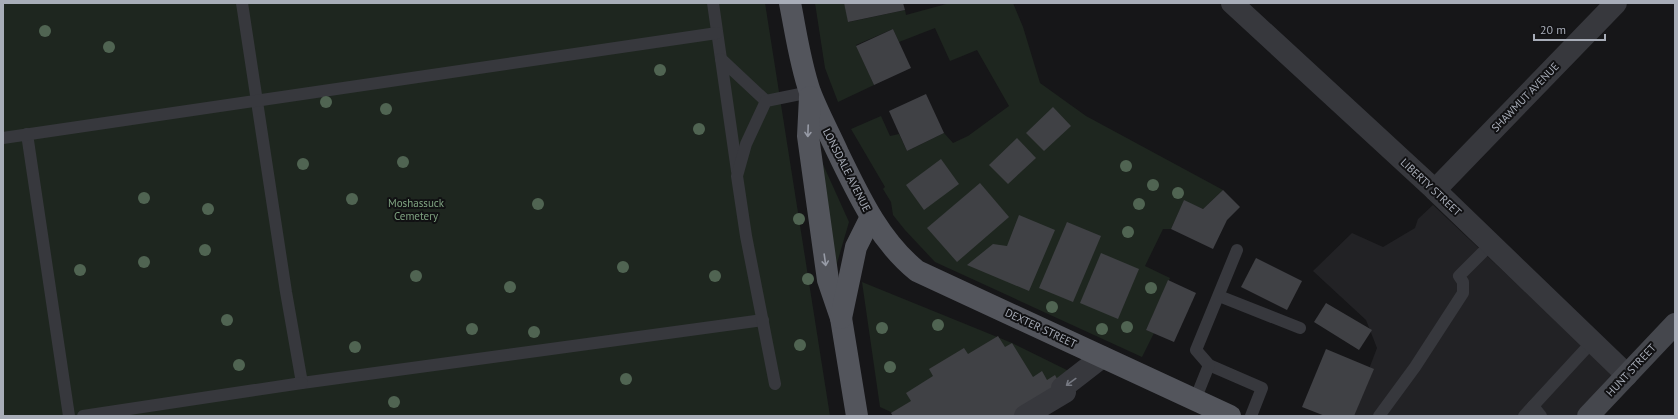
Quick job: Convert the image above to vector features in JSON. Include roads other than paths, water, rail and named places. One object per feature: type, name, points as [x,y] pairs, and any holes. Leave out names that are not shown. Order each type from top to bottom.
[{"type":"main road","name":"LONSDALE AVENUE","points":[[790,3],[802,62],[810,92],[821,118],[871,216],[856,247],[841,318]]},
{"type":"main road","name":"LONSDALE AVENUE","points":[[810,92],[808,136],[828,280],[841,318],[857,416]]},
{"type":"main road","name":"DEXTER STREET","points":[[871,216],[888,242],[902,258],[917,271],[1230,416]]},
{"type":"main road","name":"HUNT STREET","points":[[1588,416],[1675,324]]},
{"type":"street","name":"SHAWMUT AVENUE","points":[[1435,190],[1616,3]]},
{"type":"street","name":"LIBERTY STREET","points":[[1243,7],[1627,375]]},
{"type":"street","points":[[1025,416],[1065,392],[1062,388],[1102,357]]},
{"type":"lane","points":[[242,3],[286,292],[302,383]]},
{"type":"lane","points":[[713,3],[746,236],[776,384]]},
{"type":"lane","points":[[3,138],[717,33]]},
{"type":"lane","points":[[721,59],[766,101]]},
{"type":"lane","points":[[766,101],[810,92]]},
{"type":"lane","points":[[737,176],[746,144],[766,101]]},
{"type":"lane","points":[[27,134],[69,416]]},
{"type":"lane","points":[[1379,416],[1415,367],[1463,293],[1463,282],[1459,276],[1490,244]]},
{"type":"lane","points":[[1237,250],[1196,350],[1209,366],[1262,388],[1251,416]]},
{"type":"lane","points":[[1219,296],[1300,328]]},
{"type":"lane","points":[[83,416],[302,383],[763,320]]},
{"type":"lane","points":[[1524,416],[1592,342]]},
{"type":"lane","points":[[1195,400],[1209,366]]},
{"type":"lane","points":[[1533,406],[1542,416]]},
{"type":"park label","name":"Moshassuck Cemetery","points":[[416,209]]}]
